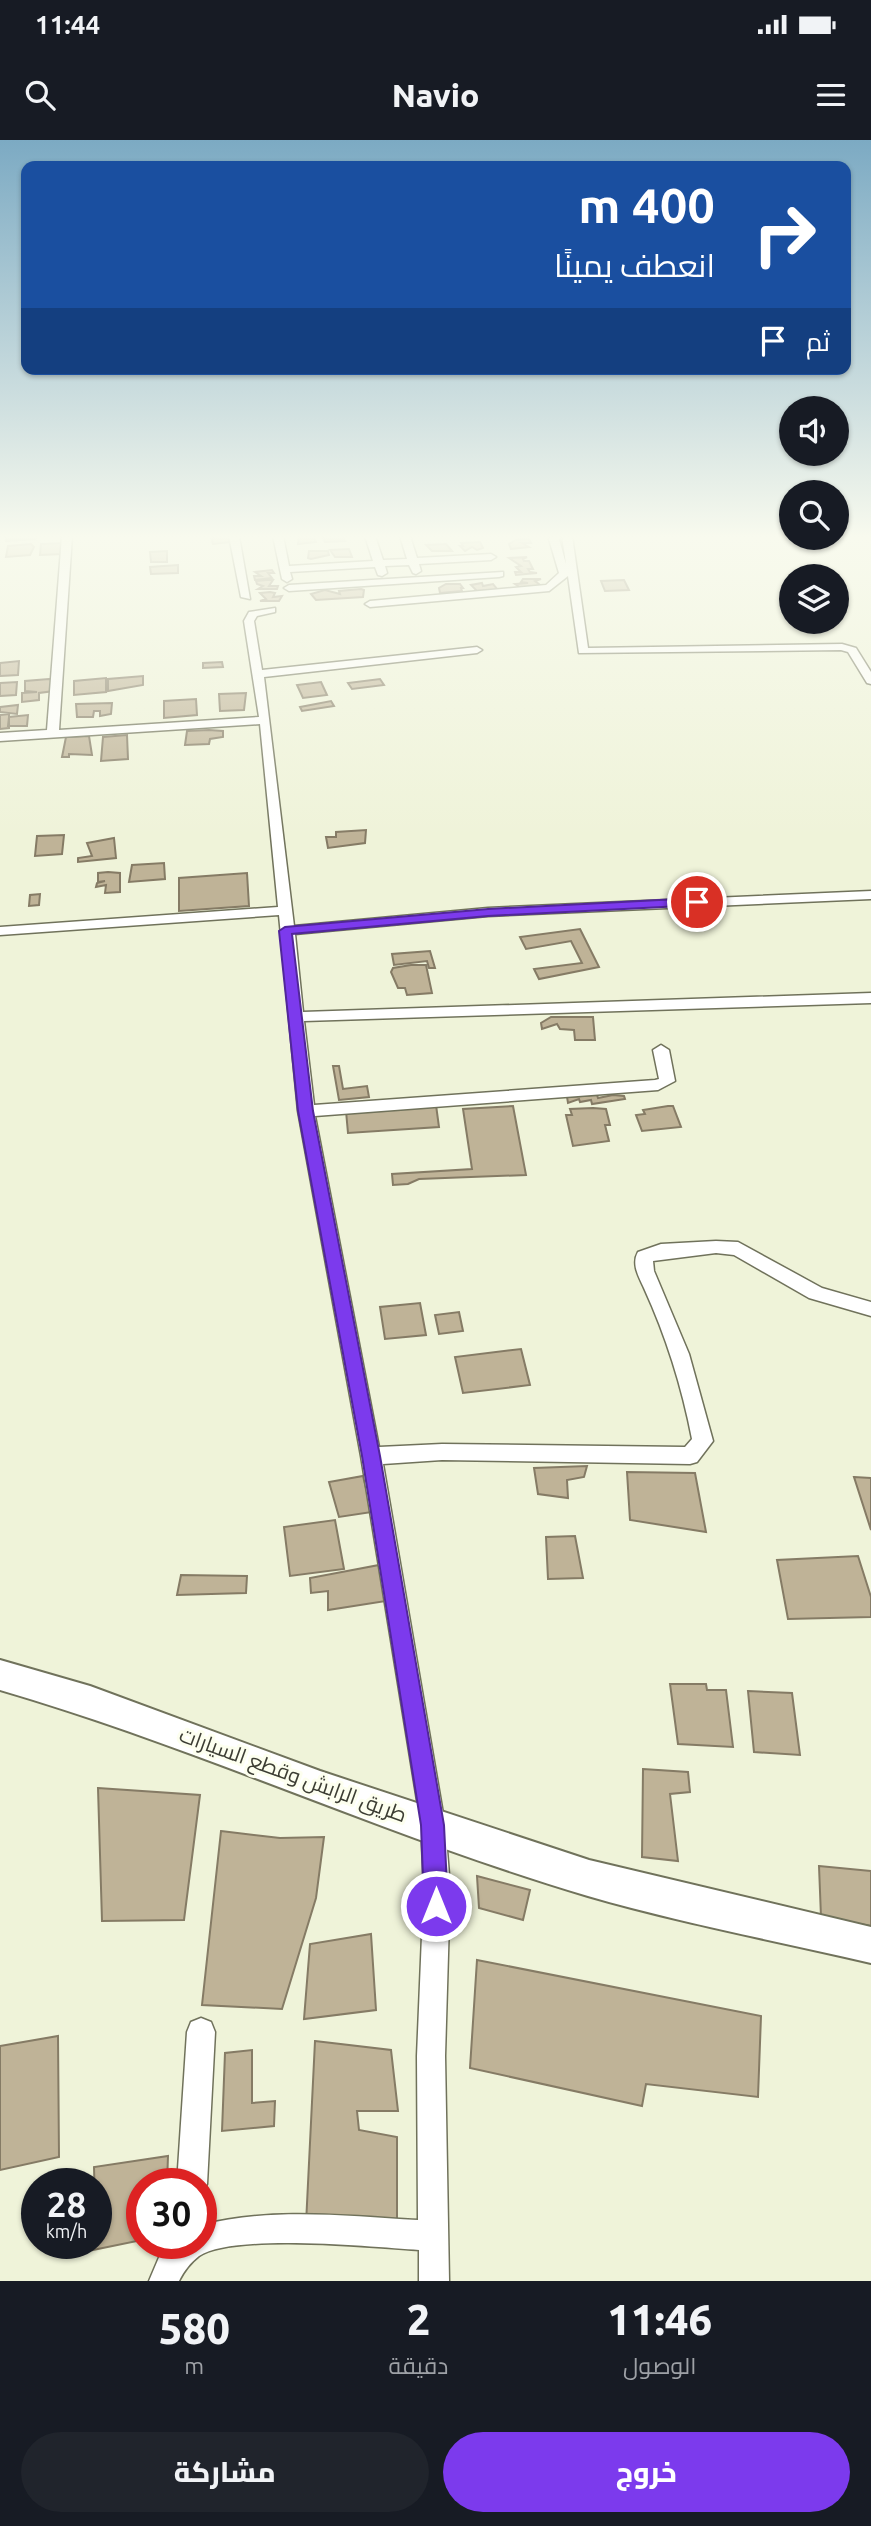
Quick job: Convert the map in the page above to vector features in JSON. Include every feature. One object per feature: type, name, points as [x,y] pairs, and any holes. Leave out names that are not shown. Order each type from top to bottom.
[{"type":"main road","name":"طريق الرابش وقطع السيارات","points":[[0,1675],[90,1701],[320,1788],[589,1878],[871,1945]]},
{"type":"street","points":[[53,733],[60,636]]},
{"type":"street","points":[[252,636],[265,720],[294,1017],[306,1111],[371,1456],[432,1825],[438,1887],[433,1946],[431,2056],[434,2281]]},
{"type":"street","points":[[579,636],[583,651],[842,647],[852,650],[871,681]]},
{"type":"street","points":[[258,674],[477,650]]},
{"type":"street","points":[[0,737],[265,720]]},
{"type":"street","points":[[285,931],[488,912],[871,895]]},
{"type":"street","points":[[0,931],[283,911]]},
{"type":"street","points":[[294,1017],[871,998]]},
{"type":"street","points":[[306,1111],[658,1085],[667,1081],[661,1049]]},
{"type":"street","points":[[371,1456],[442,1452],[690,1456],[703,1441],[699,1421],[681,1351],[645,1271],[644,1257],[661,1251],[716,1247],[738,1249],[816,1293],[871,1309]]},
{"type":"street","points":[[193,2168],[201,2032]]},
{"type":"street","points":[[217,2236],[281,2230],[433,2236]]},
{"type":"street","points":[[164,2281],[174,2259]]},
{"type":"building","points":[[19,661],[18,675],[0,676],[0,663]]},
{"type":"building","points":[[222,662],[223,667],[203,668],[203,663]]},
{"type":"building","points":[[143,676],[143,685],[108,691],[108,679]]},
{"type":"building","points":[[106,678],[106,692],[74,695],[74,681]]},
{"type":"building","points":[[380,679],[384,685],[352,689],[348,683]]},
{"type":"building","points":[[54,680],[54,691],[39,693],[39,700],[22,702],[22,693],[37,692],[25,691],[25,681]]},
{"type":"building","points":[[17,682],[16,695],[0,696],[0,683]]},
{"type":"building","points":[[321,682],[327,695],[303,698],[297,685]]},
{"type":"building","points":[[246,693],[244,710],[220,711],[219,694]]},
{"type":"building","points":[[196,699],[197,715],[164,718],[164,701]]},
{"type":"building","points":[[331,701],[334,706],[302,711],[300,707]]},
{"type":"building","points":[[112,703],[111,714],[100,716],[100,711],[94,711],[93,717],[77,717],[76,704]]},
{"type":"building","points":[[18,705],[17,714],[0,712],[0,707]]},
{"type":"building","points":[[9,714],[9,728],[0,729],[0,715]]},
{"type":"building","points":[[28,715],[27,726],[8,726],[9,717]]},
{"type":"building","points":[[187,731],[223,731],[223,737],[210,739],[209,744],[185,745]]},
{"type":"building","points":[[127,735],[128,759],[101,761],[103,737]]},
{"type":"building","points":[[89,736],[92,755],[69,754],[69,757],[62,757],[66,737]]},
{"type":"building","points":[[366,830],[365,843],[328,848],[326,837],[336,837],[336,832]]},
{"type":"building","points":[[64,835],[62,854],[35,856],[37,836]]},
{"type":"building","points":[[114,838],[116,858],[78,862],[78,858],[92,856],[87,843]]},
{"type":"building","points":[[164,863],[165,879],[129,882],[132,865]]},
{"type":"building","points":[[98,873],[120,873],[120,892],[105,893],[106,885],[96,887],[97,883],[105,881],[98,882]]},
{"type":"building","points":[[247,873],[249,906],[179,911],[179,878]]},
{"type":"building","points":[[40,894],[39,905],[29,906],[30,895]]},
{"type":"building","points":[[580,929],[599,967],[539,979],[534,969],[582,963],[571,941],[526,949],[520,937]]},
{"type":"building","points":[[430,951],[435,968],[429,968],[427,961],[394,965],[392,954]]},
{"type":"building","points":[[426,965],[432,993],[407,995],[405,988],[398,988],[391,972],[393,968]]},
{"type":"building","points":[[551,1017],[593,1017],[595,1040],[575,1040],[574,1030],[560,1029],[557,1024],[542,1029],[541,1023]]},
{"type":"building","points":[[333,1066],[339,1066],[343,1089],[367,1086],[369,1097],[339,1100]]},
{"type":"building","points":[[597,1095],[598,1098],[624,1096],[625,1099],[592,1104],[591,1100],[580,1102],[579,1099],[568,1103],[567,1097]]},
{"type":"building","points":[[436,1105],[439,1127],[348,1133],[346,1111]]},
{"type":"building","points":[[513,1106],[526,1175],[419,1179],[408,1184],[393,1185],[392,1174],[472,1169],[463,1109]]},
{"type":"building","points":[[673,1106],[681,1127],[642,1131],[636,1115],[645,1114],[643,1110]]},
{"type":"building","points":[[570,1109],[606,1109],[610,1125],[605,1125],[609,1141],[573,1146],[566,1115],[572,1115]]},
{"type":"building","points":[[420,1303],[426,1335],[385,1339],[380,1307]]},
{"type":"building","points":[[459,1312],[463,1331],[439,1334],[435,1315]]},
{"type":"building","points":[[521,1349],[530,1385],[463,1393],[455,1357]]},
{"type":"building","points":[[587,1466],[584,1477],[567,1480],[568,1498],[538,1494],[534,1468]]},
{"type":"building","points":[[627,1472],[695,1473],[706,1532],[630,1520]]},
{"type":"building","points":[[363,1476],[372,1512],[339,1517],[329,1482]]},
{"type":"building","points":[[854,1477],[871,1478],[871,1530]]},
{"type":"building","points":[[335,1520],[344,1569],[290,1576],[284,1527]]},
{"type":"building","points":[[575,1536],[583,1578],[548,1579],[546,1537]]},
{"type":"building","points":[[858,1556],[871,1597],[871,1617],[788,1619],[777,1560]]},
{"type":"building","points":[[379,1565],[386,1601],[328,1610],[328,1591],[311,1593],[310,1578]]},
{"type":"building","points":[[181,1575],[247,1576],[246,1593],[177,1595]]},
{"type":"building","points":[[670,1684],[706,1684],[707,1690],[726,1690],[733,1747],[678,1744]]},
{"type":"building","points":[[748,1691],[792,1693],[800,1755],[754,1752]]},
{"type":"building","points":[[643,1769],[688,1772],[690,1792],[670,1794],[678,1861],[642,1857]]},
{"type":"building","points":[[98,1788],[200,1795],[184,1920],[102,1921]]},
{"type":"building","points":[[221,1831],[280,1838],[324,1837],[316,1898],[282,2009],[202,2005]]},
{"type":"building","points":[[819,1866],[871,1871],[871,1926],[821,1917]]},
{"type":"building","points":[[477,1876],[530,1890],[523,1920],[479,1908]]},
{"type":"building","points":[[371,1934],[376,2010],[304,2019],[310,1944]]},
{"type":"building","points":[[477,1960],[761,2016],[758,2097],[646,2084],[642,2106],[470,2068]]},
{"type":"building","points":[[58,2036],[59,2157],[0,2170],[0,2046]]},
{"type":"building","points":[[315,2041],[391,2050],[398,2111],[357,2111],[359,2130],[397,2137],[397,2231],[306,2224]]},
{"type":"building","points":[[252,2050],[252,2103],[275,2101],[274,2126],[222,2131],[225,2053]]},
{"type":"building","points":[[168,2156],[168,2168],[126,2168],[126,2243],[112,2246],[112,2168],[94,2167]]},
{"type":"route","points":[[436,1906],[438,1887],[432,1825],[371,1456],[306,1111],[285,931],[488,912],[697,902]]}]
